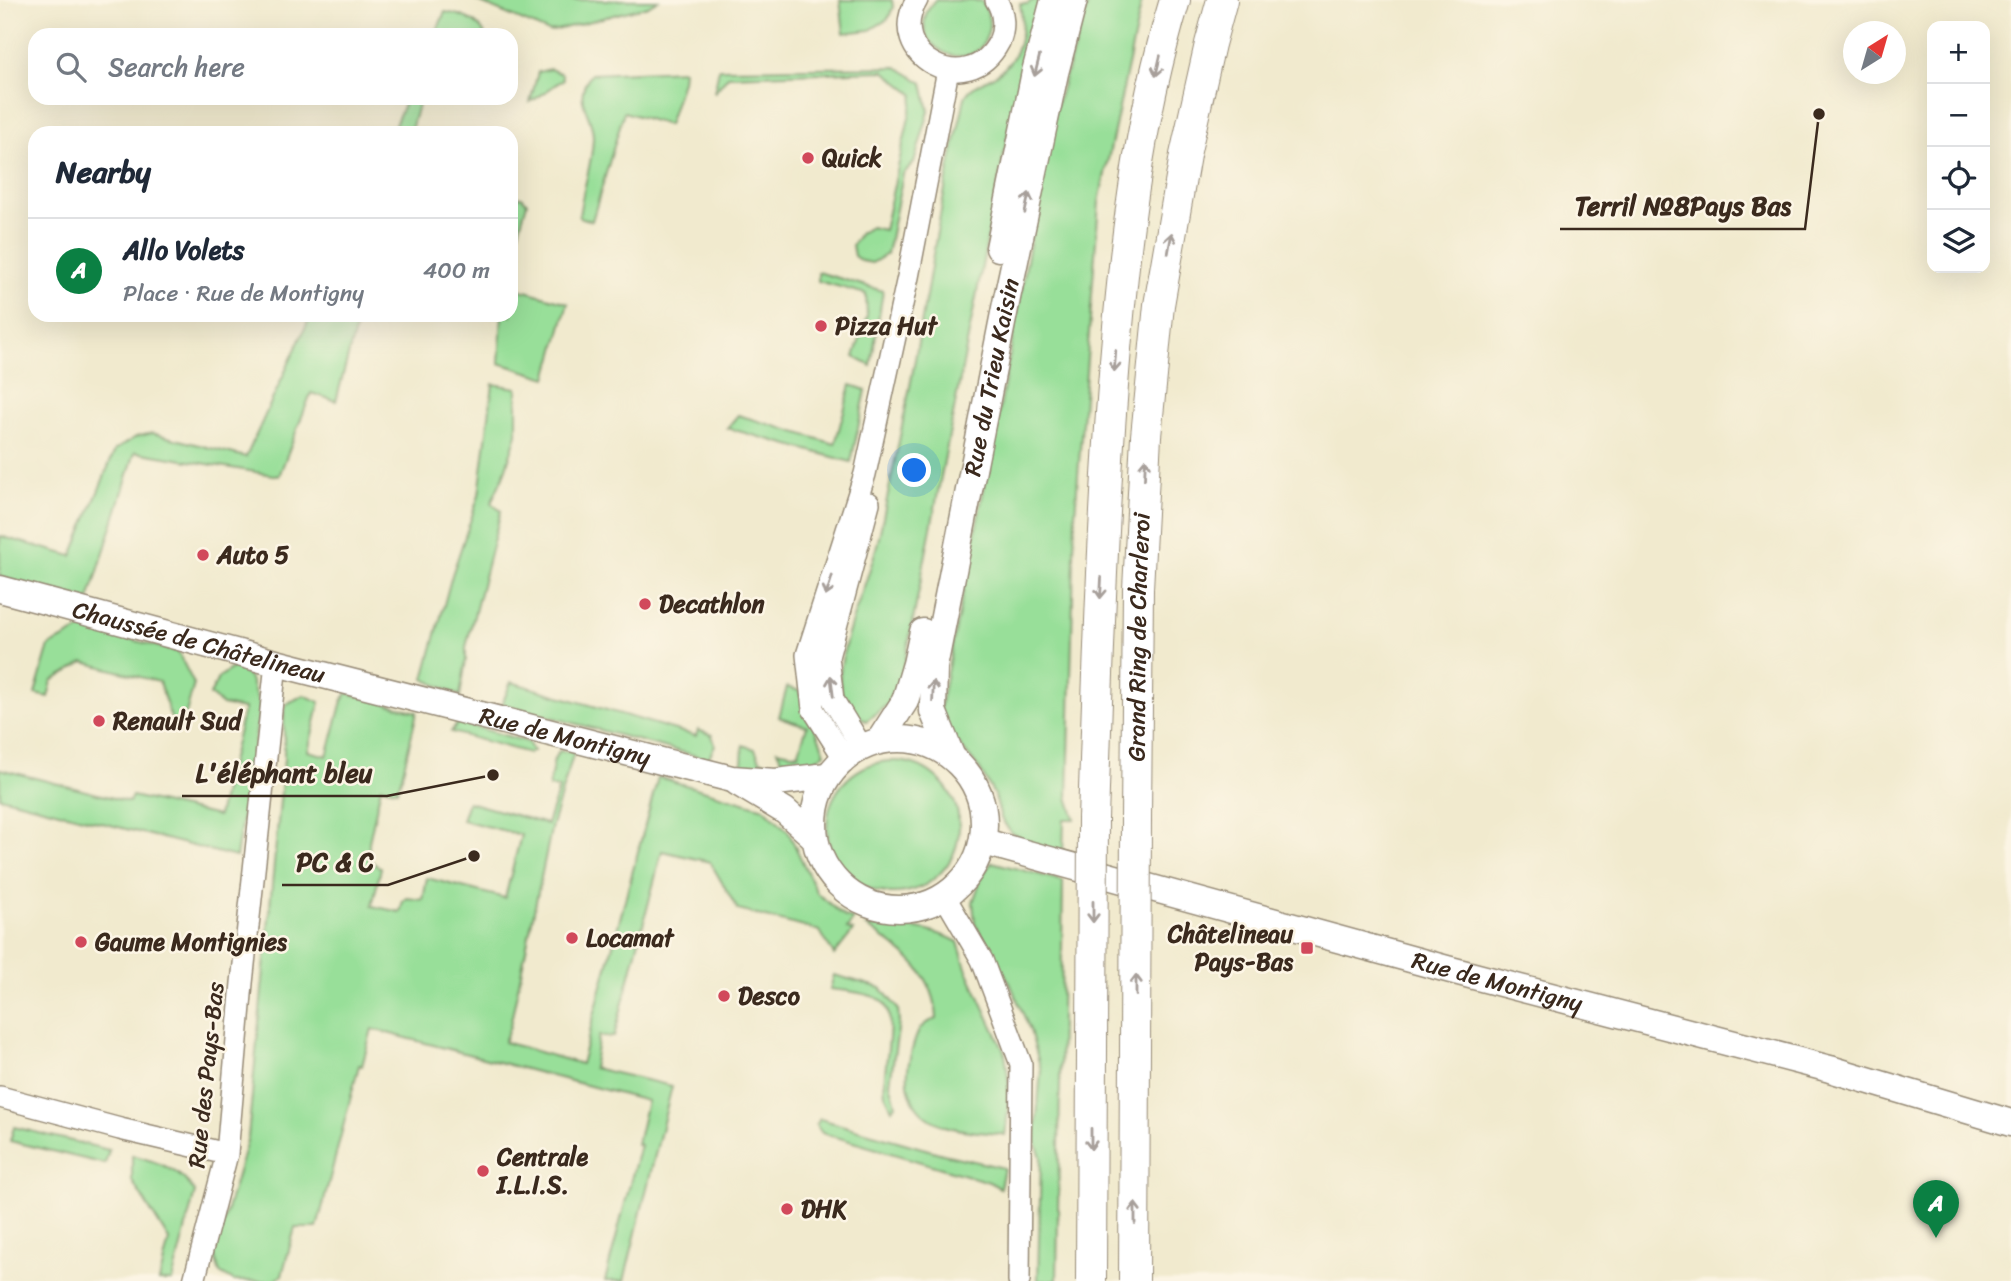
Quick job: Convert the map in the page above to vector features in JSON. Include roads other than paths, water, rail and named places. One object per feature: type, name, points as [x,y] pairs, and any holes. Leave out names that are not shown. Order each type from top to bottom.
[{"type":"highway","name":"Grand Ring de Charleroi","points":[[1091,1281],[1093,819],[1101,574],[1120,293],[1140,146],[1175,0]]},
{"type":"highway","name":"Grand Ring de Charleroi","points":[[1134,1281],[1138,589],[1146,436],[1158,318],[1185,155],[1222,0]]},
{"type":"main road","name":"Rue du Trieu Kaisin","points":[[853,755],[905,701],[916,664],[1032,85],[1054,0]]},
{"type":"main road","name":"Rue du Trieu Kaisin","points":[[951,755],[933,711],[934,667],[1007,298],[1055,73],[1074,0]]},
{"type":"main road","name":"Chaussée de Châtelineau","points":[[0,590],[399,694]]},
{"type":"main road","name":"Rue de Montigny","points":[[399,694],[732,779]]},
{"type":"main road","points":[[918,740],[951,755],[973,779],[984,810],[984,842],[970,874],[945,897],[905,911],[863,902],[830,876],[813,836],[785,811],[732,779],[776,782],[853,755],[918,740]]},
{"type":"main road","points":[[813,836],[815,805],[853,755]]},
{"type":"main road","name":"Rue de Montigny","points":[[984,842],[1447,969],[1830,1069],[2011,1123]]},
{"type":"street","points":[[917,0],[910,12],[909,30],[914,46],[924,58],[937,67],[948,70],[976,66],[992,54],[1001,38],[1003,23],[1000,1]]},
{"type":"street","points":[[853,755],[834,700],[828,657],[872,492],[865,474],[908,277],[948,70]]},
{"type":"street","name":"Rue des Pays-Bas","points":[[194,1281],[227,1154],[276,663]]},
{"type":"street","points":[[945,897],[982,960],[1021,1064],[1019,1281]]},
{"type":"street","points":[[0,1097],[227,1154]]},
{"type":"place","name":"Terril №8Pays Bas","points":[[1819,114]]},
{"type":"place","name":"Quick","points":[[808,158]]},
{"type":"place","name":"Pizza Hut","points":[[821,326]]},
{"type":"place","name":"Auto 5","points":[[203,555]]},
{"type":"place","name":"Decathlon","points":[[645,604]]},
{"type":"place","name":"Renault Sud","points":[[99,721]]},
{"type":"place","name":"L'éléphant bleu","points":[[493,775]]},
{"type":"place","name":"PC & C","points":[[474,856]]},
{"type":"place","name":"Locamat","points":[[572,938]]},
{"type":"place","name":"Gaume Montignies","points":[[81,942]]},
{"type":"place","name":"Châtelineau Pays-Bas","points":[[1307,948]]},
{"type":"place","name":"Desco","points":[[724,996]]},
{"type":"place","name":"Centrale I.L.I.S.","points":[[483,1171]]},
{"type":"place","name":"DHK","points":[[787,1209]]},
{"type":"place","name":"Allo Volets","points":[[1936,1238]]}]
